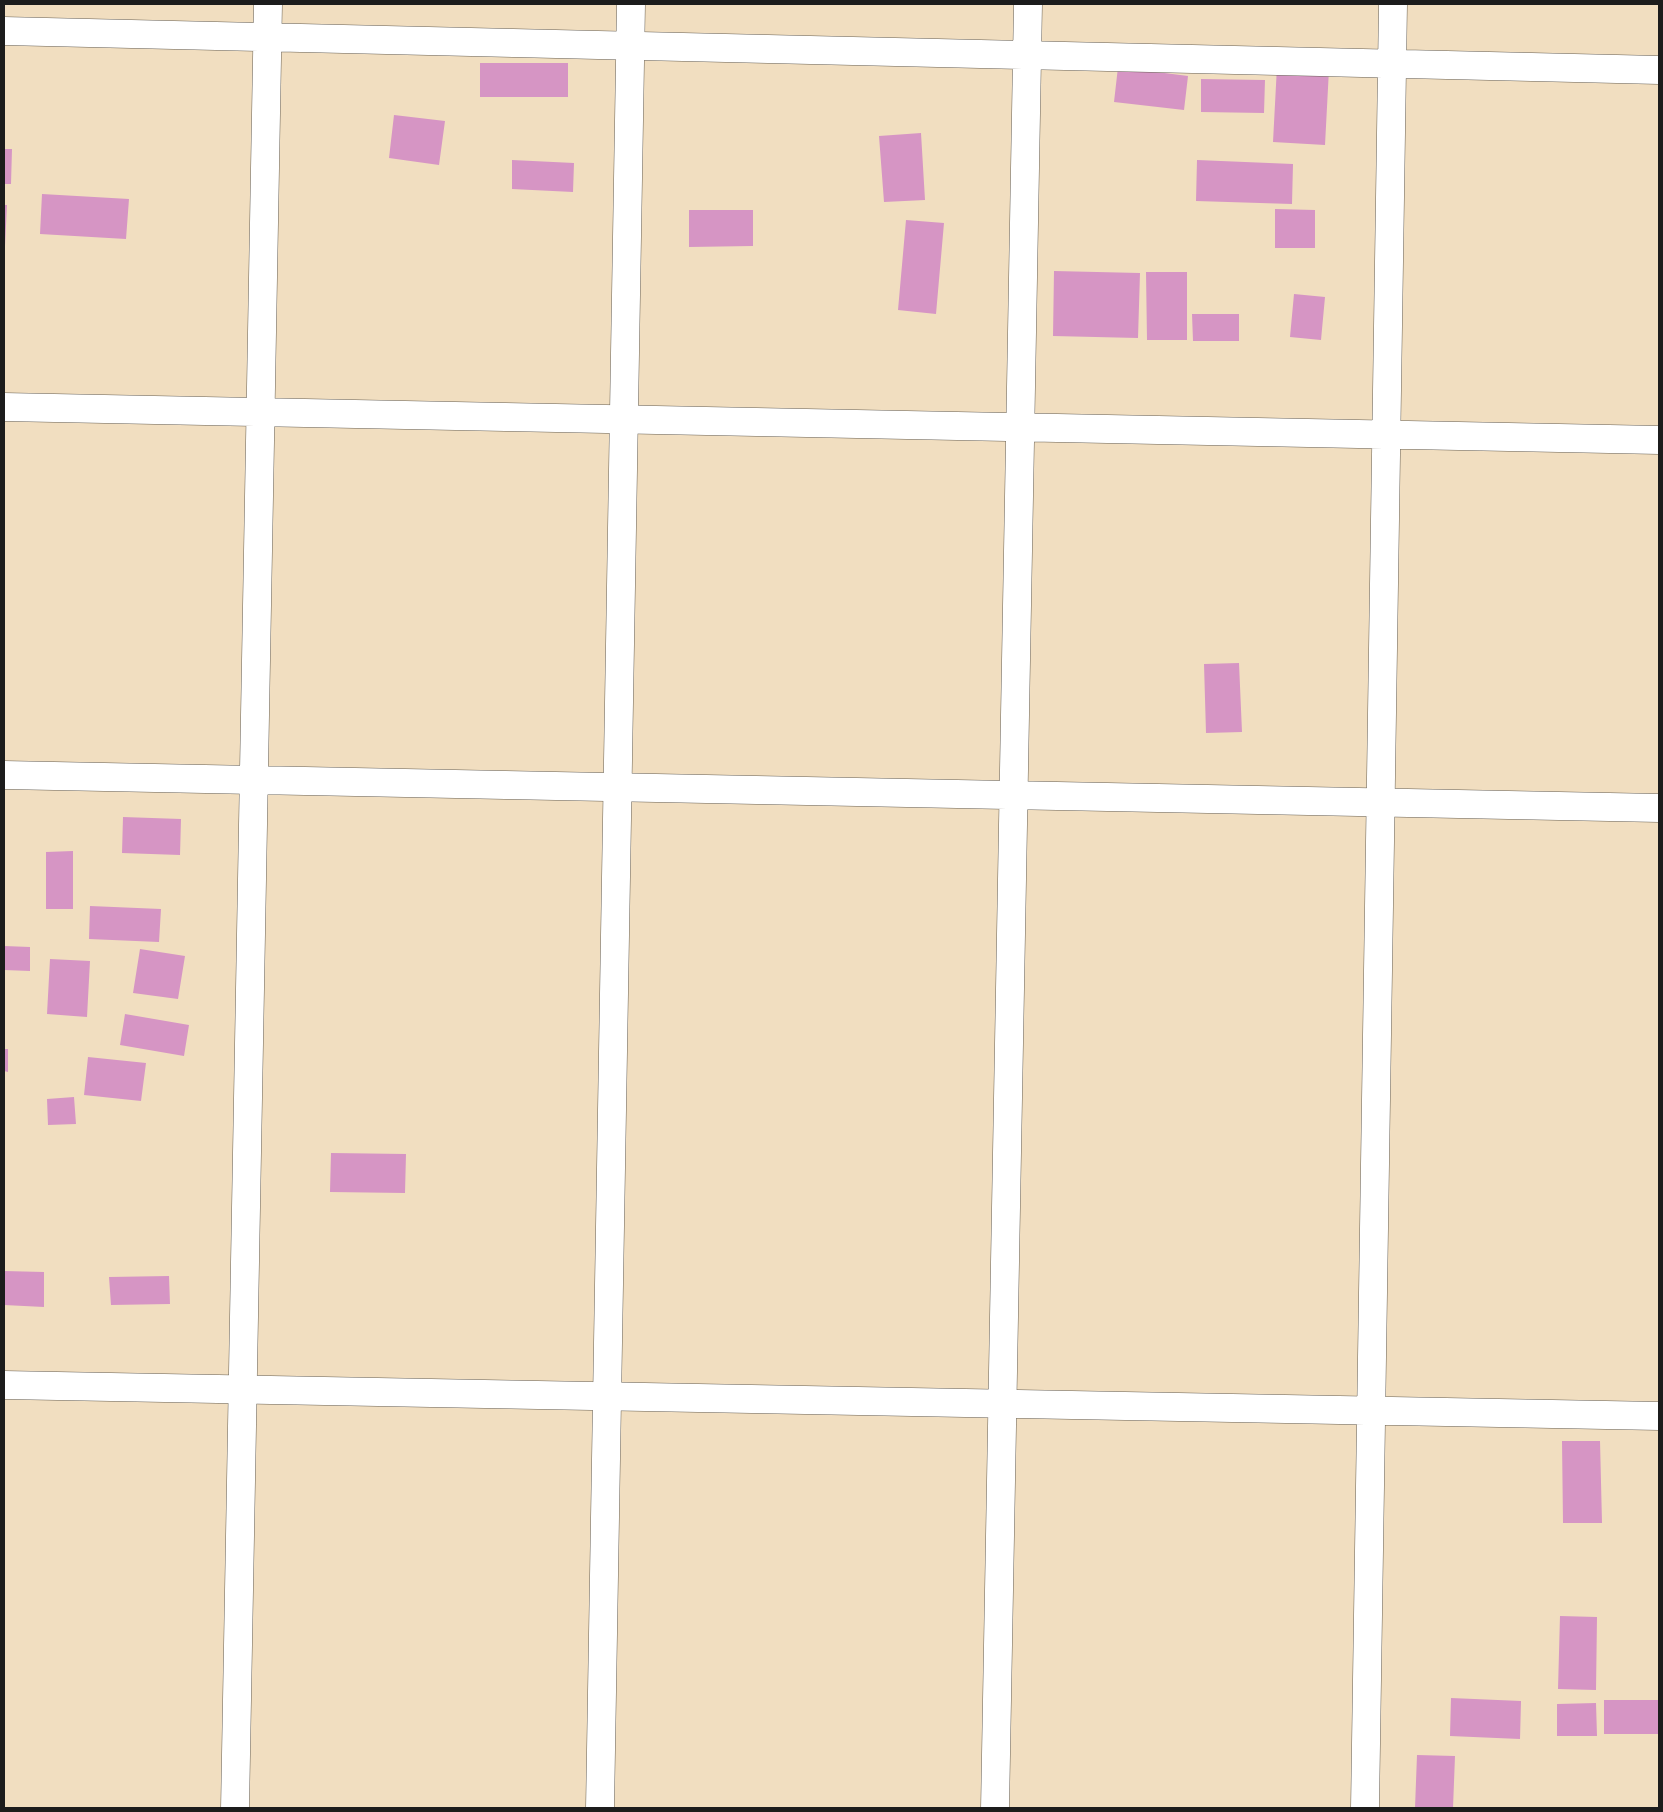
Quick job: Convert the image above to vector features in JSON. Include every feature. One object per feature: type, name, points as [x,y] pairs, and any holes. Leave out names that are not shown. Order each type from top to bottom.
[{"type":"street","points":[[235,1808],[268,4]]},
{"type":"street","points":[[600,1808],[631,4]]},
{"type":"street","points":[[995,1808],[1028,4]]},
{"type":"street","points":[[1365,1808],[1393,4]]},
{"type":"street","points":[[4,31],[1659,70]]},
{"type":"street","points":[[4,408],[1659,440]]},
{"type":"street","points":[[4,774],[1659,808]]},
{"type":"street","points":[[4,1385],[1659,1416]]},
{"type":"building","points":[[480,63],[568,63],[568,97],[480,97]]},
{"type":"building","points":[[1277,66],[1329,69],[1325,145],[1273,142]]},
{"type":"building","points":[[1118,67],[1188,76],[1184,110],[1114,102]]},
{"type":"building","points":[[1201,79],[1265,80],[1264,113],[1201,112]]},
{"type":"building","points":[[394,115],[445,121],[439,165],[389,158]]},
{"type":"building","points":[[921,133],[925,200],[884,202],[879,136]]},
{"type":"building","points":[[4,149],[12,149],[11,184],[4,184]]},
{"type":"building","points":[[512,160],[574,163],[573,192],[512,189]]},
{"type":"building","points":[[1197,160],[1293,164],[1292,204],[1196,201]]},
{"type":"building","points":[[42,194],[129,199],[126,239],[40,234]]},
{"type":"building","points":[[4,205],[7,205],[5,246],[4,246]]},
{"type":"building","points":[[1275,209],[1315,210],[1315,248],[1275,248]]},
{"type":"building","points":[[689,210],[753,210],[753,246],[689,247]]},
{"type":"building","points":[[906,220],[944,223],[936,314],[898,310]]},
{"type":"building","points":[[1054,271],[1140,273],[1138,338],[1053,336]]},
{"type":"building","points":[[1146,272],[1187,272],[1187,340],[1147,340]]},
{"type":"building","points":[[1294,294],[1325,297],[1321,340],[1290,337]]},
{"type":"building","points":[[1192,314],[1239,314],[1239,341],[1193,341]]},
{"type":"building","points":[[1239,663],[1242,732],[1206,733],[1204,664]]},
{"type":"building","points":[[123,817],[181,819],[180,855],[122,853]]},
{"type":"building","points":[[73,851],[73,909],[46,909],[46,852]]},
{"type":"building","points":[[90,906],[161,909],[159,942],[89,939]]},
{"type":"building","points":[[4,946],[30,947],[30,971],[4,970]]},
{"type":"building","points":[[140,949],[185,956],[178,999],[133,993]]},
{"type":"building","points":[[50,959],[90,961],[87,1017],[47,1014]]},
{"type":"building","points":[[125,1014],[189,1025],[184,1056],[120,1045]]},
{"type":"building","points":[[4,1049],[8,1049],[8,1072],[4,1071]]},
{"type":"building","points":[[88,1057],[146,1063],[141,1101],[84,1095]]},
{"type":"building","points":[[74,1097],[76,1124],[48,1125],[47,1099]]},
{"type":"building","points":[[331,1153],[406,1154],[405,1193],[330,1192]]},
{"type":"building","points":[[4,1271],[44,1272],[44,1307],[4,1305]]},
{"type":"building","points":[[169,1276],[170,1304],[111,1305],[109,1277]]},
{"type":"building","points":[[1562,1441],[1600,1441],[1602,1523],[1563,1523]]},
{"type":"building","points":[[1560,1616],[1597,1617],[1596,1690],[1558,1689]]},
{"type":"building","points":[[1451,1698],[1521,1701],[1520,1739],[1450,1736]]},
{"type":"building","points":[[1604,1700],[1659,1700],[1659,1734],[1604,1734]]},
{"type":"building","points":[[1596,1703],[1597,1736],[1557,1736],[1557,1704]]},
{"type":"building","points":[[1417,1755],[1455,1756],[1453,1808],[1415,1808]]}]
